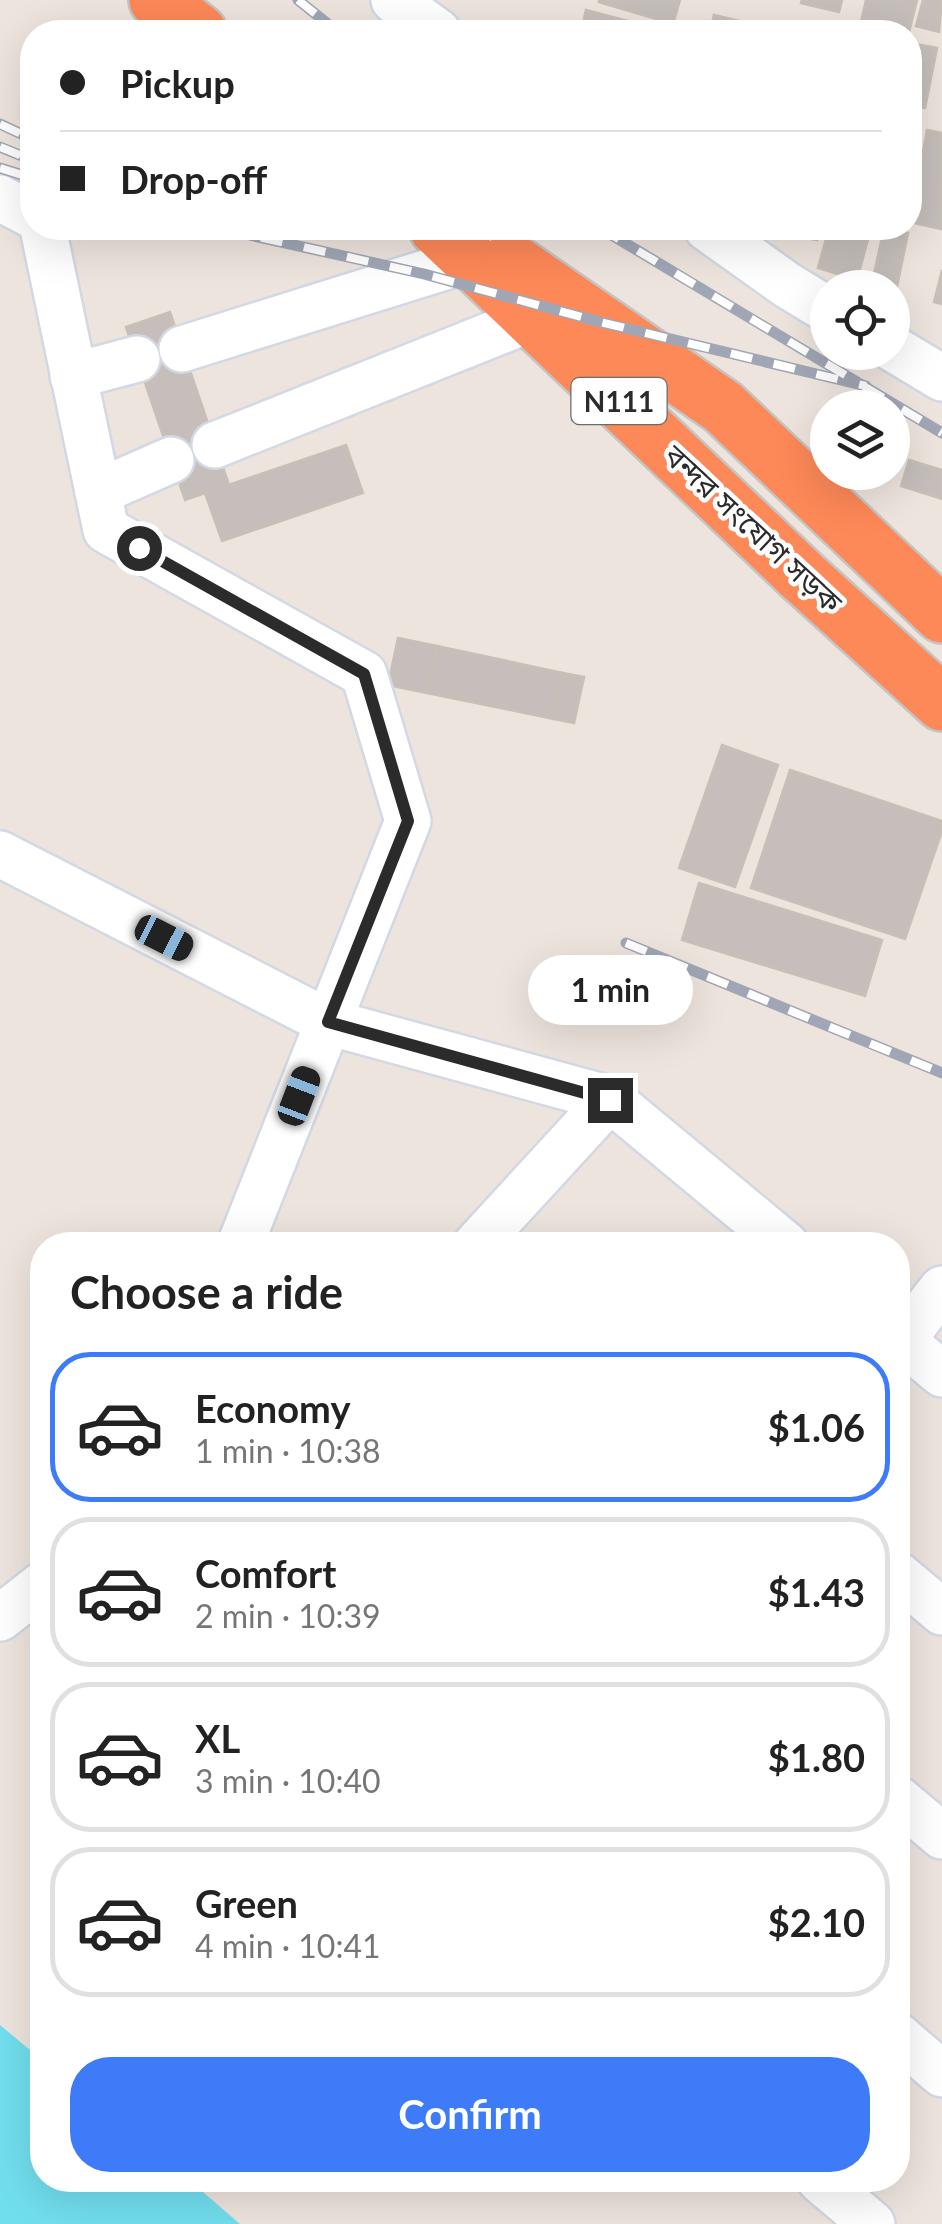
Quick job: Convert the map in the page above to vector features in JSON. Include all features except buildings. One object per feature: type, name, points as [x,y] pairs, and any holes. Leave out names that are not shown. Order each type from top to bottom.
[{"type":"highway","points":[[157,0],[184,20]]},
{"type":"highway","points":[[464,240],[552,310],[723,407],[942,615]]},
{"type":"highway","name":"বন্দর সংযোগ সড়ক","points":[[552,310],[801,574],[942,702]]},
{"type":"street","points":[[394,0],[422,20]]},
{"type":"street","points":[[46,240],[106,530],[364,674],[408,821],[245,1232]]},
{"type":"street","points":[[182,348],[460,240]]},
{"type":"street","points":[[724,240],[810,299]]},
{"type":"street","points":[[215,445],[552,310]]},
{"type":"street","points":[[74,376],[137,359]]},
{"type":"street","points":[[910,359],[942,378]]},
{"type":"street","points":[[98,492],[171,460]]},
{"type":"street","points":[[0,854],[328,1022],[610,1100],[770,1232]]},
{"type":"street","points":[[496,1232],[610,1100]]},
{"type":"street","points":[[910,1327],[942,1289]]},
{"type":"street","points":[[910,1347],[942,1374]]},
{"type":"street","points":[[910,1584],[942,1612]]},
{"type":"street","points":[[0,1620],[30,1594]]},
{"type":"street","points":[[910,1809],[942,1836]]},
{"type":"street","points":[[910,2046],[942,2074]]},
{"type":"street","points":[[834,2192],[872,2224]]},
{"type":"water","points":[[0,2025],[30,2050],[30,2192],[203,2192],[240,2224],[0,2224]]},
{"type":"railway","points":[[298,0],[323,20]]},
{"type":"railway","points":[[0,124],[20,133]]},
{"type":"railway","points":[[0,147],[20,155]]},
{"type":"railway","points":[[0,168],[20,174]]},
{"type":"railway","points":[[272,240],[424,274],[600,322],[866,386]]},
{"type":"railway","points":[[620,240],[942,433]]},
{"type":"railway","points":[[626,943],[942,1073]]},
{"type":"route","points":[[139,548],[364,674],[408,821],[328,1022],[610,1100]]}]
